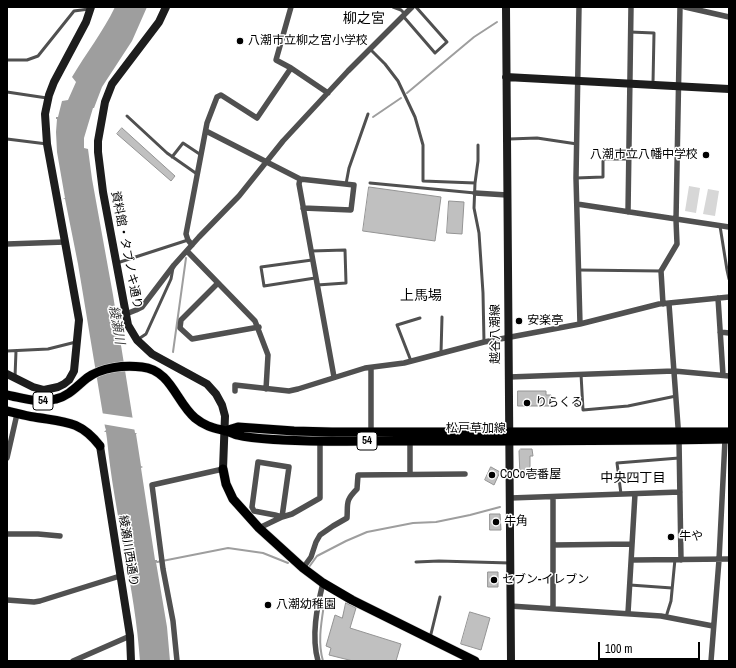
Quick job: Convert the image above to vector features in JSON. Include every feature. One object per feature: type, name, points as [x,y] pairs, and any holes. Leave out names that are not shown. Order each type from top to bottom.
[{"type":"main road","name":"松戸草加線","points":[[7,395],[32,400],[46,401],[57,399],[77,388],[88,378],[103,370],[121,367],[141,367],[150,368],[158,372],[197,420],[216,430],[225,431],[238,436],[261,439],[320,441],[410,441],[510,436]]},
{"type":"main road","name":"54","points":[[7,411],[71,423],[83,429],[100,446]]},
{"type":"main road","name":"松戸草加線","points":[[225,431],[238,427],[294,431],[510,436],[728,437]]},
{"type":"main road","points":[[223,468],[226,484],[233,498],[259,528],[303,568],[323,583],[352,600],[475,661]]},
{"type":"street","name":"資料館・タブノキ通り","points":[[166,7],[160,22],[112,84],[102,115],[98,152],[103,192],[128,325],[137,340],[152,354],[207,384],[216,394],[222,405],[225,416],[223,468]]},
{"type":"street","points":[[291,7],[276,60],[291,68],[328,93]]},
{"type":"street","points":[[126,314],[142,306],[187,251],[190,243],[238,196],[266,161],[328,93],[412,7]]},
{"type":"street","name":"越谷八潮線","points":[[506,7],[510,436],[510,661]]},
{"type":"street","points":[[579,7],[576,178],[580,324]]},
{"type":"street","points":[[628,212],[631,7]]},
{"type":"street","points":[[678,560],[680,492],[676,396],[661,271],[677,244],[676,220],[680,7]]},
{"type":"street","points":[[685,7],[708,9],[729,17]]},
{"type":"street","points":[[11,376],[38,389],[44,390],[58,388],[69,380],[74,371],[78,342],[78,313],[47,144],[45,114],[48,98],[54,82],[86,22],[91,8]]},
{"type":"street","points":[[190,243],[186,234],[197,174],[206,131],[217,97],[221,95],[257,118],[291,68]]},
{"type":"street","points":[[506,77],[729,89]]},
{"type":"street","points":[[206,131],[300,179],[354,185],[351,210],[303,208]]},
{"type":"street","points":[[300,179],[299,184],[315,278],[334,377]]},
{"type":"street","points":[[475,193],[507,195]]},
{"type":"street","points":[[577,204],[729,227]]},
{"type":"street","points":[[7,244],[65,242]]},
{"type":"street","points":[[187,251],[255,321],[268,355],[266,389]]},
{"type":"street","points":[[218,283],[181,320],[180,328],[192,339],[258,327]]},
{"type":"street","points":[[235,390],[235,385],[266,389],[294,390],[334,377],[371,368],[411,361],[484,342],[580,324],[666,304],[729,297]]},
{"type":"street","points":[[718,298],[722,375]]},
{"type":"street","points":[[720,332],[729,333]]},
{"type":"street","points":[[371,368],[371,432]]},
{"type":"street","points":[[509,377],[674,371],[729,376]]},
{"type":"street","points":[[7,458],[17,414]]},
{"type":"street","points":[[711,661],[728,437]]},
{"type":"street","points":[[259,528],[292,514],[320,498],[320,441]]},
{"type":"street","points":[[410,441],[410,474]]},
{"type":"street","name":"綾瀬川西通り","points":[[100,446],[130,636],[131,661]]},
{"type":"street","points":[[258,462],[289,466],[282,517],[276,514],[254,512],[252,507],[258,462]]},
{"type":"street","points":[[177,661],[173,621],[163,569],[152,484],[223,468]]},
{"type":"street","points":[[303,568],[311,557],[320,535],[347,518],[348,501],[357,489],[358,475],[464,474]]},
{"type":"street","points":[[510,498],[680,492]]},
{"type":"street","points":[[628,613],[635,494]]},
{"type":"street","points":[[553,497],[553,608]]},
{"type":"street","points":[[7,534],[60,536]]},
{"type":"street","points":[[553,545],[632,544]]},
{"type":"street","points":[[632,560],[729,559]]},
{"type":"street","points":[[7,600],[40,601],[120,576]]},
{"type":"street","points":[[318,661],[316,654],[315,629],[323,583]]},
{"type":"street","points":[[510,606],[628,613],[666,617],[713,626]]},
{"type":"street","points":[[73,661],[130,636]]},
{"type":"lane","points":[[393,7],[400,10],[434,53],[447,42],[416,7]]},
{"type":"lane","points":[[7,60],[27,60],[38,56],[74,11],[91,8]]},
{"type":"lane","points":[[630,32],[654,33],[652,85]]},
{"type":"lane","points":[[370,49],[385,64],[398,81],[415,117],[423,145],[423,181],[475,183]]},
{"type":"lane","points":[[7,92],[48,98]]},
{"type":"lane","points":[[346,184],[349,168],[368,114]]},
{"type":"lane","points":[[127,116],[172,157],[197,174]]},
{"type":"lane","points":[[507,139],[537,138],[577,144]]},
{"type":"lane","points":[[7,139],[47,144]]},
{"type":"lane","points":[[172,157],[182,143],[201,155]]},
{"type":"lane","points":[[478,145],[474,208],[479,233],[484,342]]},
{"type":"lane","points":[[576,178],[603,178],[603,159],[628,159]]},
{"type":"lane","points":[[370,183],[475,193]]},
{"type":"lane","points":[[720,226],[729,279]]},
{"type":"lane","points":[[116,263],[190,243]]},
{"type":"lane","points":[[311,251],[345,250],[346,283],[317,285]]},
{"type":"lane","points":[[312,260],[261,267],[264,286],[315,278]]},
{"type":"lane","points":[[137,340],[146,334],[171,279],[174,266]]},
{"type":"lane","points":[[578,270],[661,271]]},
{"type":"lane","points":[[441,353],[442,317]]},
{"type":"lane","points":[[411,361],[397,324],[420,318]]},
{"type":"lane","points":[[7,351],[48,349],[78,342]]},
{"type":"lane","points":[[11,376],[16,351]]},
{"type":"lane","points":[[581,374],[583,410],[628,406],[676,396]]},
{"type":"lane","points":[[621,494],[618,463],[679,458]]},
{"type":"lane","points":[[666,617],[671,601],[672,588],[678,560]]},
{"type":"lane","points":[[416,562],[439,561],[510,563]]},
{"type":"lane","points":[[630,585],[672,588]]},
{"type":"lane","points":[[430,638],[440,598]]},
{"type":"shaded area","points":[[689,186],[700,188],[696,213],[685,211]]},
{"type":"shaded area","points":[[708,189],[719,191],[715,216],[703,214]]},
{"type":"water","name":"綾瀬川","points":[[115,7],[147,7],[132,41],[102,87],[93,108],[84,138],[84,148],[88,149],[135,433],[137,433],[141,466],[143,467],[141,468],[155,560],[157,560],[156,562],[167,627],[170,661],[140,661],[134,605],[114,495],[106,432],[104,432],[106,430],[78,264],[65,199],[63,198],[65,198],[57,152],[56,117],[58,117],[62,101],[68,100],[76,82],[72,77]]},
{"type":"pier","points":[[100,413],[135,418],[137,430],[102,424]]},
{"type":"building","points":[[122,128],[175,176],[171,181],[117,134]]},
{"type":"building","points":[[369,187],[441,197],[435,241],[363,231]]},
{"type":"building","points":[[449,201],[464,202],[462,234],[447,233]]},
{"type":"building","points":[[518,391],[546,391],[546,395],[551,395],[551,406],[518,406]]},
{"type":"building","points":[[521,449],[532,449],[533,456],[530,456],[530,471],[533,471],[533,474],[530,474],[530,476],[520,477],[519,451]]},
{"type":"building","points":[[491,467],[500,472],[494,485],[485,480]]},
{"type":"building","points":[[490,514],[500,514],[501,530],[490,530]]},
{"type":"building","points":[[488,572],[498,572],[498,587],[488,587]]},
{"type":"building","points":[[346,603],[356,608],[350,628],[401,644],[396,661],[353,661],[329,655],[331,648],[326,646],[335,615],[342,618]]},
{"type":"building","points":[[470,612],[490,618],[481,650],[461,644]]},
{"type":"waterway","points":[[407,93],[474,37],[497,22]]},
{"type":"waterway","points":[[373,117],[401,98]]},
{"type":"waterway","points":[[173,352],[186,258]]},
{"type":"waterway","points":[[309,567],[317,556],[367,532],[413,523],[436,522],[500,507]]},
{"type":"waterway","points":[[157,562],[228,548],[263,553],[288,563]]},
{"type":"waterway","points":[[323,661],[320,638],[325,598]]},
{"type":"place","name":"八潮市立柳之宮小学校","points":[[240,41]]},
{"type":"place","name":"八潮市立八幡中学校","points":[[706,155]]},
{"type":"place","name":"安楽亭","points":[[519,321]]},
{"type":"place","name":"りらくる","points":[[527,403]]},
{"type":"place","name":"CoCo壱番屋","points":[[492,475]]},
{"type":"place","name":"牛角","points":[[496,522]]},
{"type":"place","name":"牛や","points":[[671,537]]},
{"type":"place","name":"セブン-イレブン","points":[[494,580]]},
{"type":"place","name":"八潮幼稚園","points":[[268,605]]},
{"type":"district","name":"柳之宮","points":[[364,19]]},
{"type":"district","name":"上馬場","points":[[421,296]]},
{"type":"district","name":"中央四丁目","points":[[633,479]]}]
